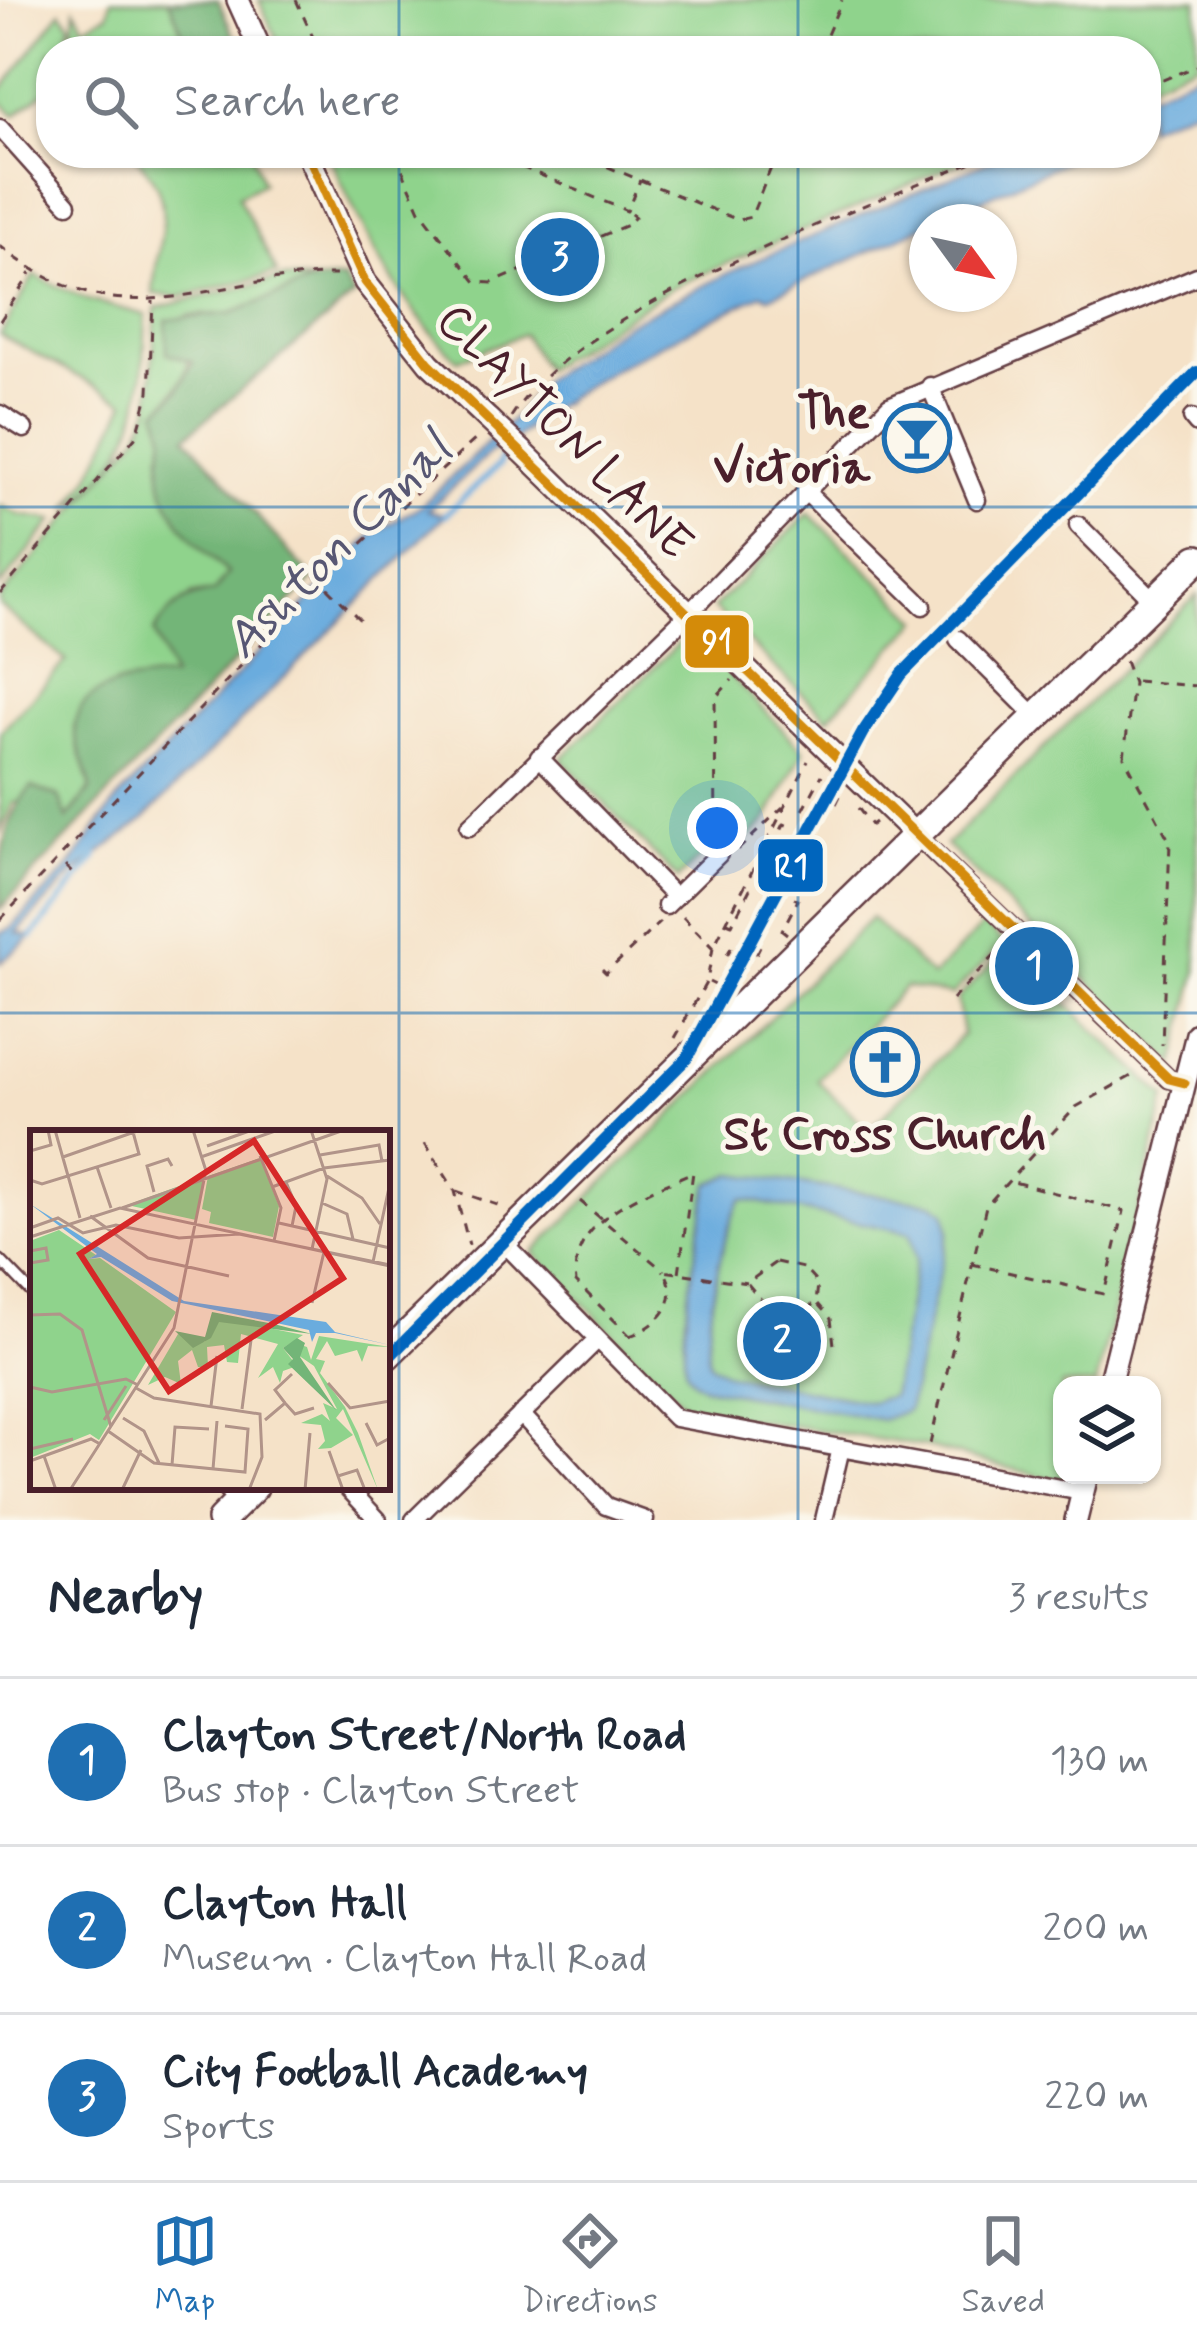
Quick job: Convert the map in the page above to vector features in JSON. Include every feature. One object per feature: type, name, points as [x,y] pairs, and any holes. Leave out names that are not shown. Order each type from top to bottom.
[{"type":"main road","points":[[390,1352],[1197,559]]},
{"type":"street","points":[[238,0],[254,36]]},
{"type":"street","points":[[0,128],[68,204]]},
{"type":"street","name":"CLAYTON LANE","points":[[314,168],[362,276],[429,363],[691,611],[916,835]]},
{"type":"street","points":[[469,827],[691,611],[889,406],[1197,276]]},
{"type":"street","points":[[929,386],[977,500]]},
{"type":"street","points":[[0,414],[24,429]]},
{"type":"street","points":[[806,492],[923,606]]},
{"type":"street","points":[[1078,525],[1154,601]]},
{"type":"street","points":[[958,639],[1036,718]]},
{"type":"street","points":[[539,758],[670,902],[726,855]]},
{"type":"street","points":[[916,835],[1187,1095]]},
{"type":"street","points":[[1111,1376],[1187,1095],[1197,1034]]},
{"type":"street","points":[[502,1241],[597,1344],[675,1418],[926,1463],[1053,1480]]},
{"type":"street","points":[[414,1520],[597,1344]]},
{"type":"street","points":[[521,1414],[607,1506],[645,1520]]},
{"type":"street","points":[[824,1520],[841,1448]]},
{"type":"street","points":[[1076,1520],[1084,1484]]},
{"type":"street","points":[[349,1490],[378,1520]]},
{"type":"street","points":[[592,1520],[607,1506]]},
{"type":"lane","points":[[0,1260],[30,1291]]},
{"type":"path","points":[[296,0],[312,36]]},
{"type":"path","points":[[826,36],[842,0]]},
{"type":"path","points":[[1161,81],[1197,66]]},
{"type":"path","points":[[402,168],[420,210],[476,283],[493,283],[627,225],[634,217],[524,168]]},
{"type":"path","points":[[611,168],[737,220],[751,217],[771,168]]},
{"type":"path","points":[[0,920],[359,544],[493,428],[554,366],[653,302],[958,168]]},
{"type":"path","points":[[627,211],[640,180]]},
{"type":"path","points":[[0,246],[32,272],[92,296],[179,300],[283,274],[362,276]]},
{"type":"path","points":[[0,321],[32,272]]},
{"type":"path","points":[[0,593],[137,435],[149,392],[153,301]]},
{"type":"path","points":[[315,574],[361,621]]},
{"type":"path","points":[[926,1463],[986,1206],[1076,1107],[1128,1081],[1162,1045],[1170,842],[1124,758],[1133,683],[1116,638]]},
{"type":"path","points":[[726,855],[716,837],[715,698],[746,666]]},
{"type":"path","points":[[1133,683],[1144,679],[1159,687],[1197,686]]},
{"type":"path","points":[[707,981],[713,948],[811,754]]},
{"type":"path","points":[[803,811],[825,768]]},
{"type":"path","points":[[836,804],[844,788]]},
{"type":"path","points":[[762,854],[767,857],[784,824],[789,826]]},
{"type":"path","points":[[65,866],[75,876]]},
{"type":"path","points":[[727,922],[732,924],[750,889],[755,892]]},
{"type":"path","points":[[789,937],[782,930],[798,900],[792,897]]},
{"type":"path","points":[[670,902],[713,948]]},
{"type":"path","points":[[952,1000],[1017,932]]},
{"type":"path","points":[[727,955],[732,946]]},
{"type":"path","points":[[756,954],[760,946]]},
{"type":"path","points":[[425,1143],[454,1191],[469,1245]]},
{"type":"path","points":[[630,1336],[576,1282],[582,1248],[621,1204],[693,1172],[679,1273]]},
{"type":"path","points":[[973,1264],[1104,1294],[1124,1211],[1009,1181]]},
{"type":"path","points":[[562,1182],[670,1280],[667,1308],[658,1322],[630,1336],[597,1344]]},
{"type":"path","points":[[454,1191],[507,1208]]},
{"type":"path","points":[[748,1283],[763,1266],[790,1262],[818,1285],[816,1303],[831,1319],[834,1345]]},
{"type":"path","points":[[664,1270],[748,1283]]},
{"type":"path","points":[[748,1283],[761,1305],[772,1311],[795,1315],[816,1303]]},
{"type":"green space","points":[[111,0],[169,0],[184,36],[72,36],[75,9],[85,26],[108,14]]},
{"type":"green space","points":[[169,0],[218,0],[234,36],[184,36]]},
{"type":"green space","points":[[259,0],[1197,0],[1197,62],[1161,78],[1161,36],[1127,32],[1125,36],[275,36]]},
{"type":"green space","points":[[61,11],[70,23],[67,36],[42,36]]},
{"type":"green space","points":[[36,44],[36,99],[15,115],[0,101],[0,92]]},
{"type":"green space","points":[[145,168],[257,168],[263,183],[238,196],[277,273],[179,297],[153,294],[163,220],[162,204]]},
{"type":"green space","points":[[335,168],[947,168],[673,287],[544,369],[523,334],[458,360],[416,314],[368,237]]},
{"type":"green space","points":[[34,275],[88,300],[146,315],[139,399],[124,445],[111,467],[67,509],[90,477],[126,402],[0,335]]},
{"type":"green space","points":[[282,278],[314,281],[232,313],[189,316],[187,368],[157,411],[164,434],[161,467],[169,493],[198,540],[228,573],[214,592],[191,595],[168,656],[173,678],[115,684],[74,728],[91,789],[66,820],[58,797],[13,803],[0,833],[0,732],[66,661],[0,606],[0,598],[138,436],[150,407],[156,308]]},
{"type":"green space","points":[[344,279],[354,296],[186,436],[313,579],[0,909],[4,842],[21,800],[32,787],[59,797],[67,819],[91,789],[75,731],[80,710],[100,691],[172,677],[154,632],[172,609],[194,596],[214,592],[228,573],[183,526],[162,483],[163,433],[157,411],[178,391],[193,362],[167,353],[166,320],[232,313],[314,281]]},
{"type":"green space","points":[[0,505],[20,515],[54,520],[0,587]]},
{"type":"green space","points":[[809,513],[919,620],[828,718],[713,608]]},
{"type":"green space","points":[[1197,595],[1197,973],[1175,1065],[946,845]]},
{"type":"green space","points":[[689,633],[804,751],[766,821],[735,851],[720,838],[678,879],[561,759]]},
{"type":"green space","points":[[871,918],[932,977],[984,924],[1004,943],[952,995],[905,987],[817,1080],[869,1130],[963,1034],[957,999],[1008,947],[1166,1098],[1098,1376],[1053,1376],[1053,1479],[927,1447],[690,1410],[533,1253]]},
{"type":"water","points":[[1197,72],[1197,106],[1161,121],[1161,88]]},
{"type":"water","points":[[972,168],[1051,168],[972,204],[909,204],[909,233],[769,297],[762,294],[660,344],[560,403],[504,450],[492,451],[428,510],[445,515],[142,821],[72,875],[17,933],[32,937],[0,963],[0,933],[11,928],[68,869],[116,801],[374,533],[422,505],[517,415],[544,379],[624,325],[743,266]]},
{"type":"water","points":[[733,1174],[933,1203],[946,1212],[949,1231],[908,1410],[882,1420],[703,1387],[691,1378],[685,1366],[685,1327],[709,1184]],"holes":[[[743,1199],[910,1233],[916,1259],[892,1396],[870,1402],[728,1374],[710,1364],[708,1331],[716,1279],[729,1228]]]},
{"type":"waterway","points":[[445,515],[499,465],[504,450]]},
{"type":"waterway","points":[[32,937],[97,856]]},
{"type":"transit line","name":"91","points":[[314,168],[365,282],[429,363],[1169,1079],[1185,1083]]},
{"type":"transit line","name":"R1","points":[[390,1356],[687,1058],[863,732],[902,674],[1197,372]]},
{"type":"place","name":"City Football Academy","points":[[560,257]]},
{"type":"place","name":"The Victoria","points":[[917,438]]},
{"type":"place","name":"Clayton Street/North Road","points":[[1034,966]]},
{"type":"place","name":"St Cross Church","points":[[885,1062]]},
{"type":"place","name":"Clayton Hall","points":[[782,1341]]},
{"type":"water label","name":"Ashton Canal","points":[[336,544]]}]
